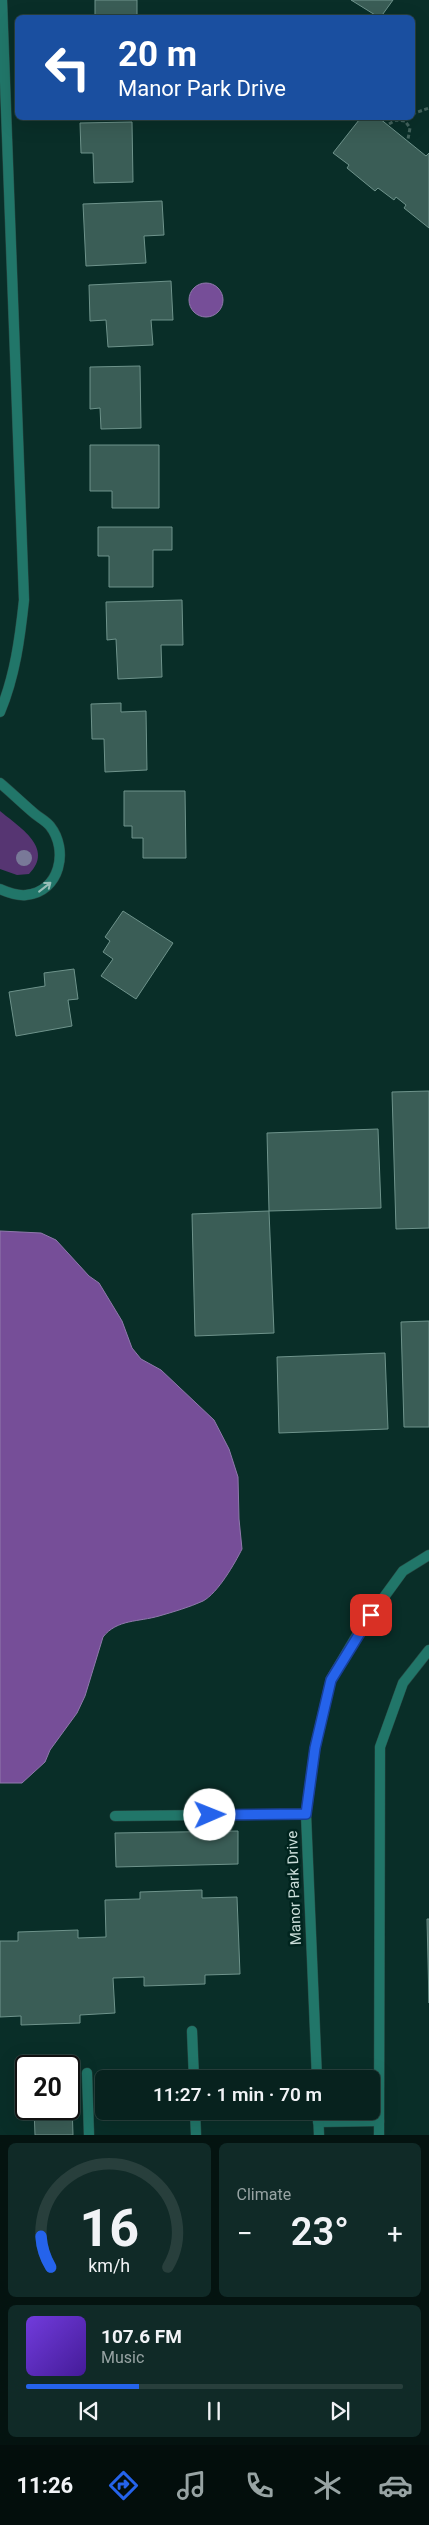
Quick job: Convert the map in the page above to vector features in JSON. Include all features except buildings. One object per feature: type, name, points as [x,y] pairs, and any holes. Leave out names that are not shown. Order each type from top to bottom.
[{"type":"street","points":[[0,712],[9,690],[21,632],[24,600],[2,0]]},
{"type":"street","points":[[0,783],[50,825],[60,851],[59,865],[55,878],[46,888],[26,896],[15,895],[0,889]]},
{"type":"street","name":"Manor Park Drive","points":[[317,2070],[306,1814],[315,1748],[331,1680],[360,1630],[403,1571],[429,1554]]},
{"type":"street","points":[[380,2135],[380,1747],[403,1683],[429,1650]]},
{"type":"street","points":[[115,1816],[306,1814]]},
{"type":"street","points":[[192,2032],[194,2070]]},
{"type":"street","points":[[88,2073],[89,2135]]},
{"type":"street","points":[[196,2120],[196,2135]]},
{"type":"street","points":[[318,2120],[319,2135]]},
{"type":"street","points":[[367,2120],[379,2121]]},
{"type":"path","points":[[415,113],[429,108]]},
{"type":"path","points":[[389,124],[396,120],[405,121],[410,128],[408,139]]},
{"type":"shaded area","points":[[206,283],[218,288],[223,300],[218,312],[206,317],[194,312],[189,300],[194,288]]},
{"type":"shaded area","points":[[0,811],[24,831],[36,847],[38,855],[36,864],[29,874],[17,875],[0,869]]},
{"type":"shaded area","points":[[0,1231],[41,1233],[56,1240],[89,1276],[99,1283],[122,1321],[132,1348],[141,1359],[161,1370],[214,1420],[229,1449],[238,1477],[242,1549],[220,1585],[203,1601],[159,1616],[122,1624],[109,1631],[103,1637],[85,1696],[77,1713],[50,1750],[45,1762],[22,1783],[0,1783]]},
{"type":"route","points":[[210,1815],[306,1814],[315,1748],[331,1680],[360,1630],[371,1615]]}]
